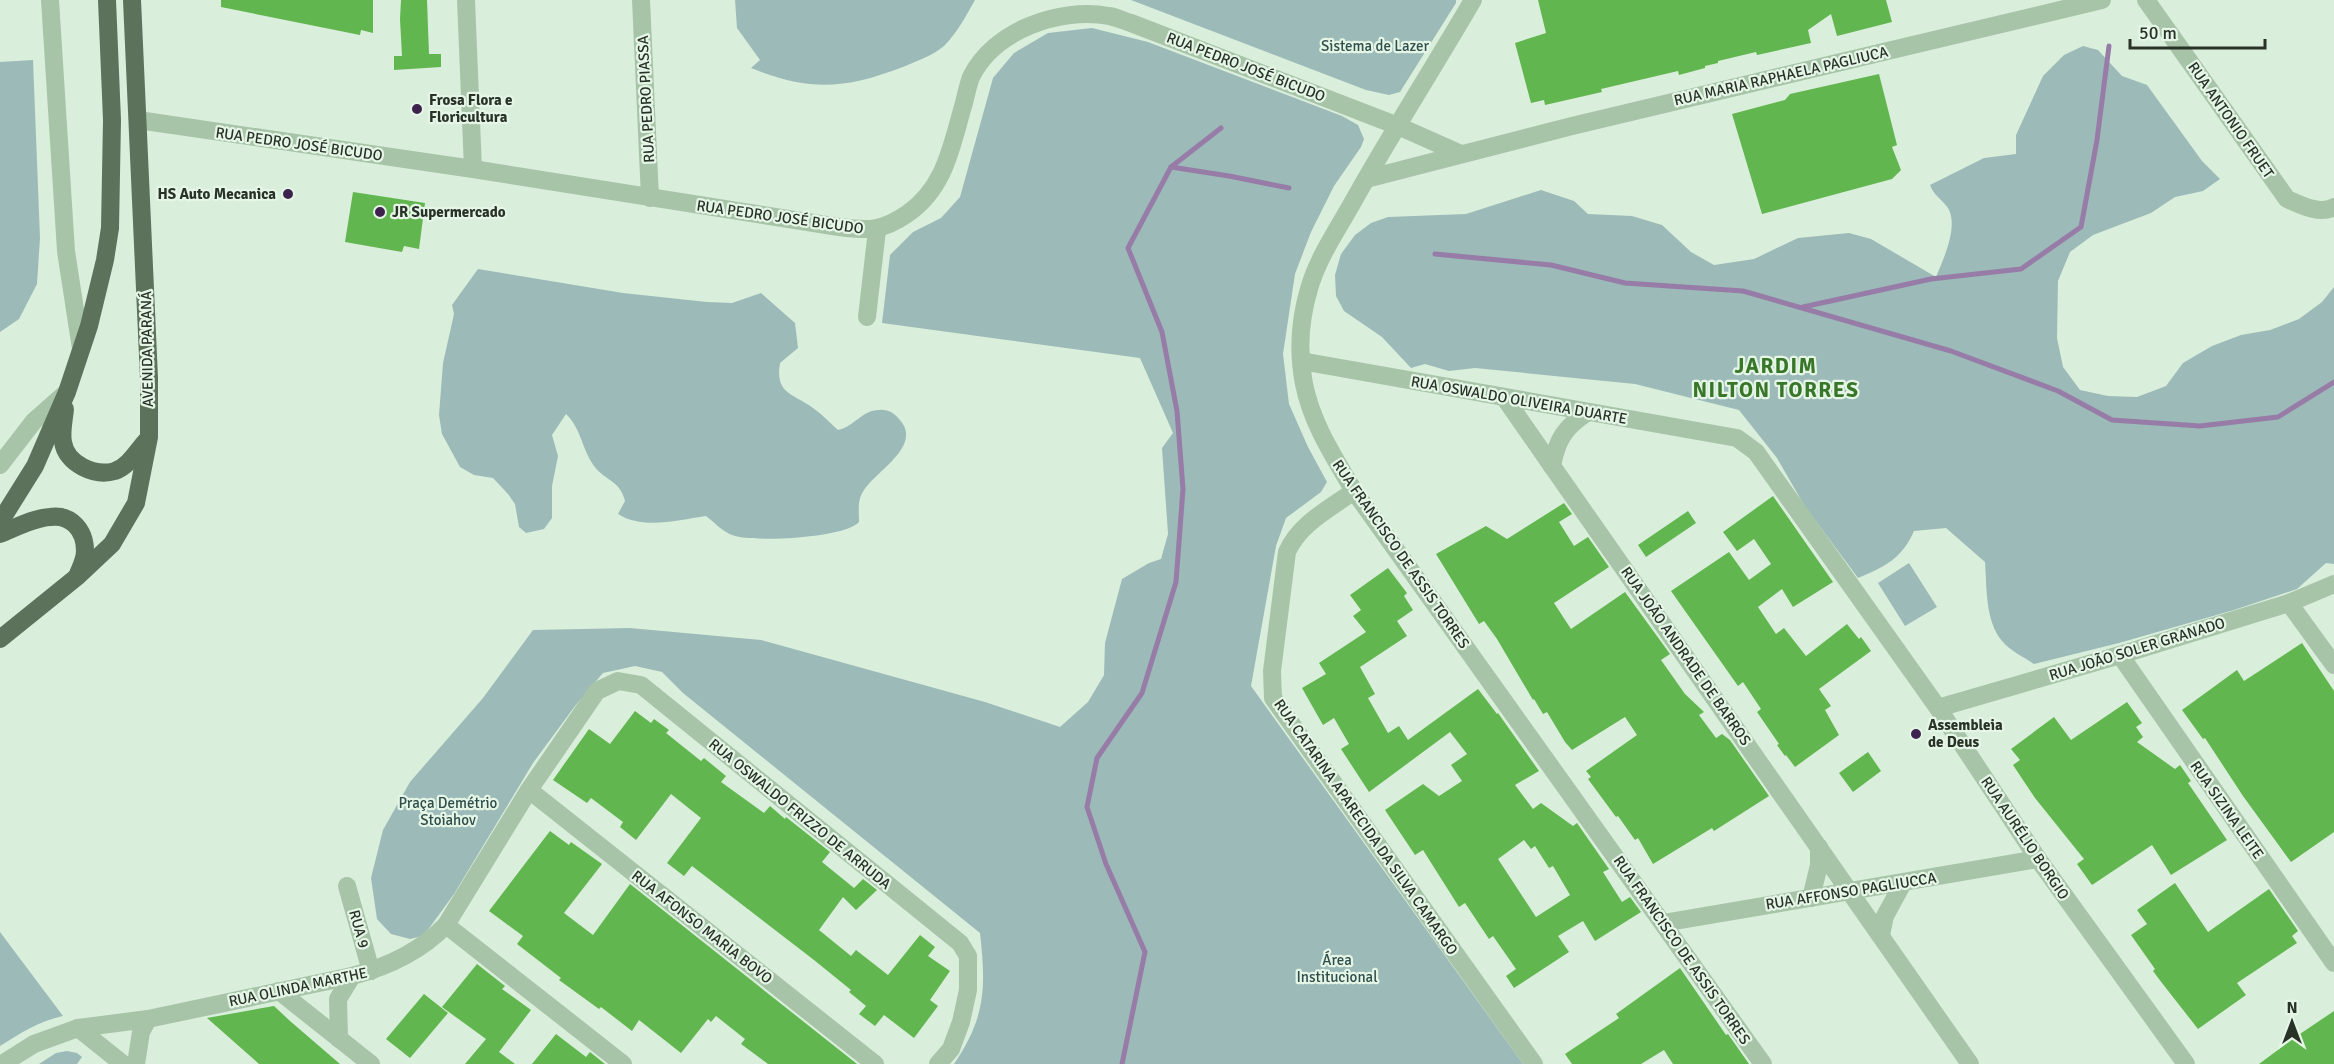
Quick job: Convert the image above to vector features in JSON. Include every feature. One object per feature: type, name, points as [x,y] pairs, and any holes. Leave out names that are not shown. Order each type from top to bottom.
[{"type":"main road","points":[[0,522],[35,466],[67,392],[98,292],[110,228],[112,120],[107,0]]},
{"type":"main road","name":"AVENIDA PARANÁ","points":[[0,639],[78,576],[112,544],[136,503],[149,437],[149,378],[132,0]]},
{"type":"main road","points":[[67,392],[62,442],[75,464],[102,472],[116,471],[128,462],[149,437]]},
{"type":"main road","points":[[0,534],[47,517],[63,516],[77,525],[83,540],[85,553],[78,576]]},
{"type":"street","points":[[50,0],[66,251],[81,350]]},
{"type":"street","points":[[466,0],[473,169]]},
{"type":"street","name":"RUA PEDRO PIASSA","points":[[641,0],[650,198]]},
{"type":"street","name":"RUA FRANCISCO DE ASSIS TORRES","points":[[1473,0],[1319,261],[1302,317],[1301,361],[1304,385],[1323,439],[1354,491],[1763,1064]]},
{"type":"street","name":"RUA MARIA RAPHAELA PAGLIUCA","points":[[1366,178],[2102,0]]},
{"type":"street","name":"RUA ANTONIO FRUET","points":[[2146,0],[2287,199],[2308,209],[2334,207]]},
{"type":"street","name":"RUA PEDRO JOSÉ BICUDO","points":[[138,120],[473,169],[839,227],[877,230],[888,226],[922,204],[935,188],[945,167],[971,77],[985,58],[1002,42],[1040,22],[1063,16],[1088,14],[1110,16],[1398,126]]},
{"type":"street","points":[[1398,126],[1461,154]]},
{"type":"street","points":[[867,317],[877,230]]},
{"type":"street","name":"RUA OSWALDO OLIVEIRA DUARTE","points":[[1301,361],[1737,438]]},
{"type":"street","points":[[0,465],[34,421],[67,392]]},
{"type":"street","name":"RUA JOÃO ANDRADE DE BARROS","points":[[1504,398],[1970,1064]]},
{"type":"street","points":[[1552,466],[1556,446],[1570,423],[1588,412]]},
{"type":"street","name":"RUA AURÉLIO BORGIO","points":[[1737,438],[1747,443],[1756,452],[1938,708],[2038,859],[2186,1064]]},
{"type":"street","name":"RUA CATARINA APARECIDA DA SILVA CAMARGO","points":[[1354,491],[1303,528],[1293,538],[1287,552],[1272,671],[1273,698],[1534,1064]]},
{"type":"street","name":"RUA JOÃO SOLER GRANADO","points":[[1938,708],[2120,656],[2289,603],[2334,584]]},
{"type":"street","points":[[2289,603],[2334,665]]},
{"type":"street","name":"RUA SIZINA LEITE","points":[[2120,656],[2334,963]]},
{"type":"street","name":"RUA OLINDA MARTHE","points":[[2,1064],[34,1044],[78,1028],[148,1020],[352,976],[371,971],[431,941],[446,925],[529,790],[597,691],[618,681],[641,685]]},
{"type":"street","name":"RUA OSWALDO FRIZZO DE ARRUDA","points":[[641,685],[960,943],[968,956],[968,990],[961,1022],[951,1049],[938,1064]]},
{"type":"street","name":"RUA AFONSO MARIA BOVO","points":[[529,790],[875,1064]]},
{"type":"street","points":[[1811,898],[1819,865],[1819,847]]},
{"type":"street","name":"RUA AFFONSO PAGLIUCCA","points":[[1664,923],[2038,859]]},
{"type":"street","points":[[1881,935],[1886,916],[1903,883]]},
{"type":"street","name":"RUA 9","points":[[347,886],[371,971]]},
{"type":"street","points":[[446,925],[623,1064]]},
{"type":"street","points":[[339,1039],[338,999],[352,976]]},
{"type":"street","points":[[279,991],[371,1064]]},
{"type":"street","points":[[136,1064],[141,1032],[148,1020]]},
{"type":"street","points":[[78,1028],[123,1064]]},
{"type":"green space","points":[[735,0],[975,0],[953,36],[934,53],[914,63],[863,80],[827,85],[791,81],[751,68],[760,60],[737,28]]},
{"type":"green space","name":"Sistema de Lazer","points":[[1131,0],[1456,0],[1456,3],[1400,92],[1389,95],[1366,90]]},
{"type":"green space","points":[[1092,28],[1148,42],[1342,116],[1358,125],[1364,139],[1334,186],[1311,232],[1295,274],[1283,354],[1289,404],[1327,482],[1321,492],[1286,518],[1276,546],[1251,686],[1523,1064],[954,1064],[972,1031],[981,1001],[983,970],[980,933],[683,693],[662,672],[635,666],[603,673],[575,706],[533,763],[454,894],[422,936],[410,939],[391,934],[377,919],[371,878],[383,830],[410,782],[483,698],[533,630],[630,628],[761,640],[985,702],[1060,727],[1088,702],[1104,675],[1105,643],[1122,579],[1149,563],[1161,559],[1168,534],[1162,448],[1173,433],[1140,358],[882,323],[890,255],[913,232],[941,218],[960,197],[993,78],[1014,53],[1048,33]]},
{"type":"green space","points":[[2083,46],[2098,50],[2122,76],[2147,85],[2202,161],[2220,179],[2203,191],[2175,197],[2151,213],[2093,235],[2070,252],[2058,281],[2057,338],[2063,367],[2080,390],[2108,396],[2137,397],[2166,386],[2183,363],[2212,346],[2241,335],[2270,330],[2299,319],[2322,302],[2334,287],[2334,564],[2326,563],[2297,589],[2234,610],[2119,643],[2034,664],[2009,648],[1996,633],[1988,604],[1985,562],[1946,528],[1914,531],[1904,549],[1891,561],[1858,578],[1804,505],[1777,458],[1739,410],[1635,384],[1475,368],[1449,371],[1425,364],[1411,368],[1382,337],[1344,311],[1336,296],[1335,275],[1341,254],[1355,235],[1371,223],[1388,217],[1466,214],[1541,190],[1574,201],[1588,214],[1632,216],[1662,225],[1691,252],[1714,265],[1754,259],[1798,238],[1849,233],[1871,239],[1936,277],[1949,243],[1952,224],[1948,208],[1930,185],[1984,158],[2016,154],[2016,135],[2043,76],[2064,55]]},
{"type":"green space","points":[[33,60],[40,238],[37,284],[19,319],[0,332],[0,62]]},
{"type":"green space","points":[[478,269],[623,293],[707,302],[732,303],[761,293],[795,323],[798,348],[780,363],[780,381],[787,392],[816,410],[838,430],[873,411],[890,412],[899,419],[905,429],[906,438],[902,448],[864,490],[859,502],[859,522],[836,532],[798,538],[758,539],[725,532],[706,516],[649,523],[638,522],[618,514],[625,501],[623,494],[615,484],[596,469],[575,425],[566,414],[552,435],[558,456],[552,486],[552,518],[544,529],[526,533],[519,527],[515,504],[508,494],[493,478],[474,475],[460,467],[442,434],[439,415],[443,363],[454,314],[452,305]]},
{"type":"green space","points":[[1909,563],[1937,607],[1905,626],[1878,583]]},
{"type":"green space","points":[[0,932],[63,1016],[38,1024],[0,1046]]},
{"type":"green space","points":[[67,1051],[77,1053],[82,1057],[77,1064],[39,1064],[56,1053]]},
{"type":"building","points":[[221,0],[373,0],[373,33],[361,30],[360,35],[221,7]]},
{"type":"building","points":[[401,0],[427,0],[429,54],[441,54],[441,67],[394,70],[394,56],[402,56]]},
{"type":"building","points":[[1538,0],[1886,0],[1892,22],[1837,36],[1831,14],[1808,30],[1811,43],[1757,55],[1756,52],[1718,61],[1705,68],[1679,75],[1678,71],[1545,105],[1544,100],[1531,103],[1515,43],[1546,33]]},
{"type":"building","points":[[1879,74],[1897,145],[1892,147],[1901,170],[1892,179],[1762,214],[1732,114],[1785,100],[1790,94]]},
{"type":"building","name":"JR Supermercado","points":[[353,192],[425,203],[419,249],[404,246],[402,252],[345,242]]},
{"type":"building","points":[[1773,496],[1833,582],[1793,607],[1782,589],[1758,607],[1776,634],[1784,628],[1806,656],[1847,624],[1859,639],[1861,637],[1871,651],[1819,689],[1831,706],[1825,710],[1839,735],[1795,767],[1777,745],[1779,744],[1757,712],[1761,709],[1743,682],[1738,686],[1671,591],[1729,552],[1749,580],[1771,564],[1754,539],[1737,551],[1723,532]]},
{"type":"building","points":[[1564,503],[1572,514],[1559,522],[1574,546],[1588,537],[1609,567],[1554,603],[1571,629],[1625,592],[1670,654],[1661,660],[1685,694],[1704,712],[1699,715],[1716,738],[1722,734],[1730,740],[1769,796],[1714,831],[1712,828],[1653,864],[1638,838],[1635,840],[1588,779],[1591,777],[1586,771],[1637,735],[1625,717],[1572,750],[1547,712],[1543,714],[1533,700],[1484,621],[1479,624],[1436,554],[1486,526],[1507,539]]},
{"type":"building","points":[[1688,511],[1696,523],[1646,557],[1638,545]]},
{"type":"building","points":[[1388,568],[1407,593],[1404,596],[1413,610],[1397,621],[1407,636],[1360,667],[1375,694],[1368,698],[1388,733],[1399,726],[1408,740],[1478,689],[1539,771],[1515,785],[1533,809],[1541,803],[1573,826],[1577,823],[1609,869],[1603,872],[1622,902],[1630,897],[1641,912],[1595,941],[1583,921],[1558,936],[1569,952],[1514,988],[1506,976],[1516,969],[1493,936],[1489,939],[1465,903],[1459,907],[1423,850],[1415,855],[1385,810],[1423,784],[1439,796],[1462,781],[1451,765],[1467,754],[1450,732],[1369,792],[1341,749],[1349,744],[1334,718],[1323,725],[1302,688],[1326,674],[1319,663],[1366,632],[1353,616],[1361,610],[1350,595]],"holes":[[[1524,840],[1531,849],[1535,846],[1549,868],[1553,866],[1570,895],[1536,917],[1498,859]]]},
{"type":"building","points":[[2302,643],[2334,691],[2334,832],[2291,862],[2243,796],[2205,738],[2203,739],[2182,710],[2237,670],[2244,681]]},
{"type":"building","points":[[2127,702],[2142,723],[2136,727],[2143,737],[2137,742],[2175,769],[2180,765],[2191,781],[2188,783],[2227,840],[2171,875],[2152,845],[2092,885],[2077,864],[2084,859],[2035,798],[2013,765],[2020,760],[2011,749],[2054,717],[2071,740]]},
{"type":"building","points":[[635,711],[651,723],[654,719],[669,730],[666,733],[701,761],[704,758],[726,776],[721,782],[764,813],[770,806],[830,852],[822,862],[854,888],[863,879],[877,890],[856,910],[843,897],[819,930],[851,956],[856,950],[888,975],[920,935],[935,947],[928,956],[950,971],[930,1000],[938,1006],[914,1038],[884,1015],[875,1026],[859,1014],[866,1006],[849,992],[851,990],[814,960],[692,866],[684,876],[667,863],[701,818],[671,794],[636,840],[620,827],[623,822],[591,798],[587,803],[553,780],[589,729],[610,744]]},
{"type":"building","points":[[1868,752],[1881,771],[1853,792],[1839,773]]},
{"type":"building","points":[[550,831],[569,845],[571,842],[602,864],[564,913],[593,935],[630,884],[857,1064],[768,1064],[741,1044],[745,1039],[716,1016],[711,1022],[708,1019],[681,1053],[639,1020],[632,1031],[601,1007],[599,1009],[559,980],[561,978],[517,944],[523,936],[489,911]]},
{"type":"building","points":[[2175,883],[2208,932],[2269,889],[2298,931],[2292,936],[2297,943],[2237,983],[2246,995],[2198,1029],[2153,971],[2155,969],[2131,935],[2147,924],[2137,910]]},
{"type":"building","points":[[477,964],[505,986],[502,989],[531,1010],[499,1052],[515,1064],[465,1064],[486,1039],[442,1007]]},
{"type":"building","points":[[1680,968],[1749,1064],[1673,1064],[1664,1050],[1641,1064],[1572,1064],[1565,1054],[1619,1018],[1616,1014]]},
{"type":"building","points":[[424,994],[448,1013],[410,1058],[386,1039]]},
{"type":"building","points":[[274,1006],[340,1064],[259,1064],[207,1018]]},
{"type":"building","points":[[2334,1011],[2334,1064],[2259,1064],[2294,1038]]},
{"type":"building","points":[[556,1034],[586,1057],[590,1052],[605,1064],[532,1064]]},
{"type":"waterway","points":[[1803,307],[1931,279],[2021,269],[2081,227],[2097,140],[2109,46]]},
{"type":"waterway","points":[[1122,1064],[1145,952],[1106,864],[1087,807],[1097,758],[1142,693],[1176,582],[1183,489],[1177,411],[1162,332],[1128,248],[1171,167],[1221,128]]},
{"type":"waterway","points":[[1171,167],[1289,188]]},
{"type":"waterway","points":[[1435,254],[1551,265],[1625,283],[1743,291],[1951,351],[2058,391],[2112,420],[2200,426],[2278,417],[2334,382]]},
{"type":"place","name":"Frosa Flora e Floricultura","points":[[417,109]]},
{"type":"place","name":"HS Auto Mecanica","points":[[288,194]]},
{"type":"place","name":"JR Supermercado","points":[[380,212]]},
{"type":"place","name":"Assembleia de Deus","points":[[1916,734]]},
{"type":"district","name":"JARDIM NILTON TORRES","points":[[1776,378]]},
{"type":"park label","name":"Praça Demétrio Stoiahov","points":[[448,812]]},
{"type":"park label","name":"Área Institucional","points":[[1337,968]]}]
